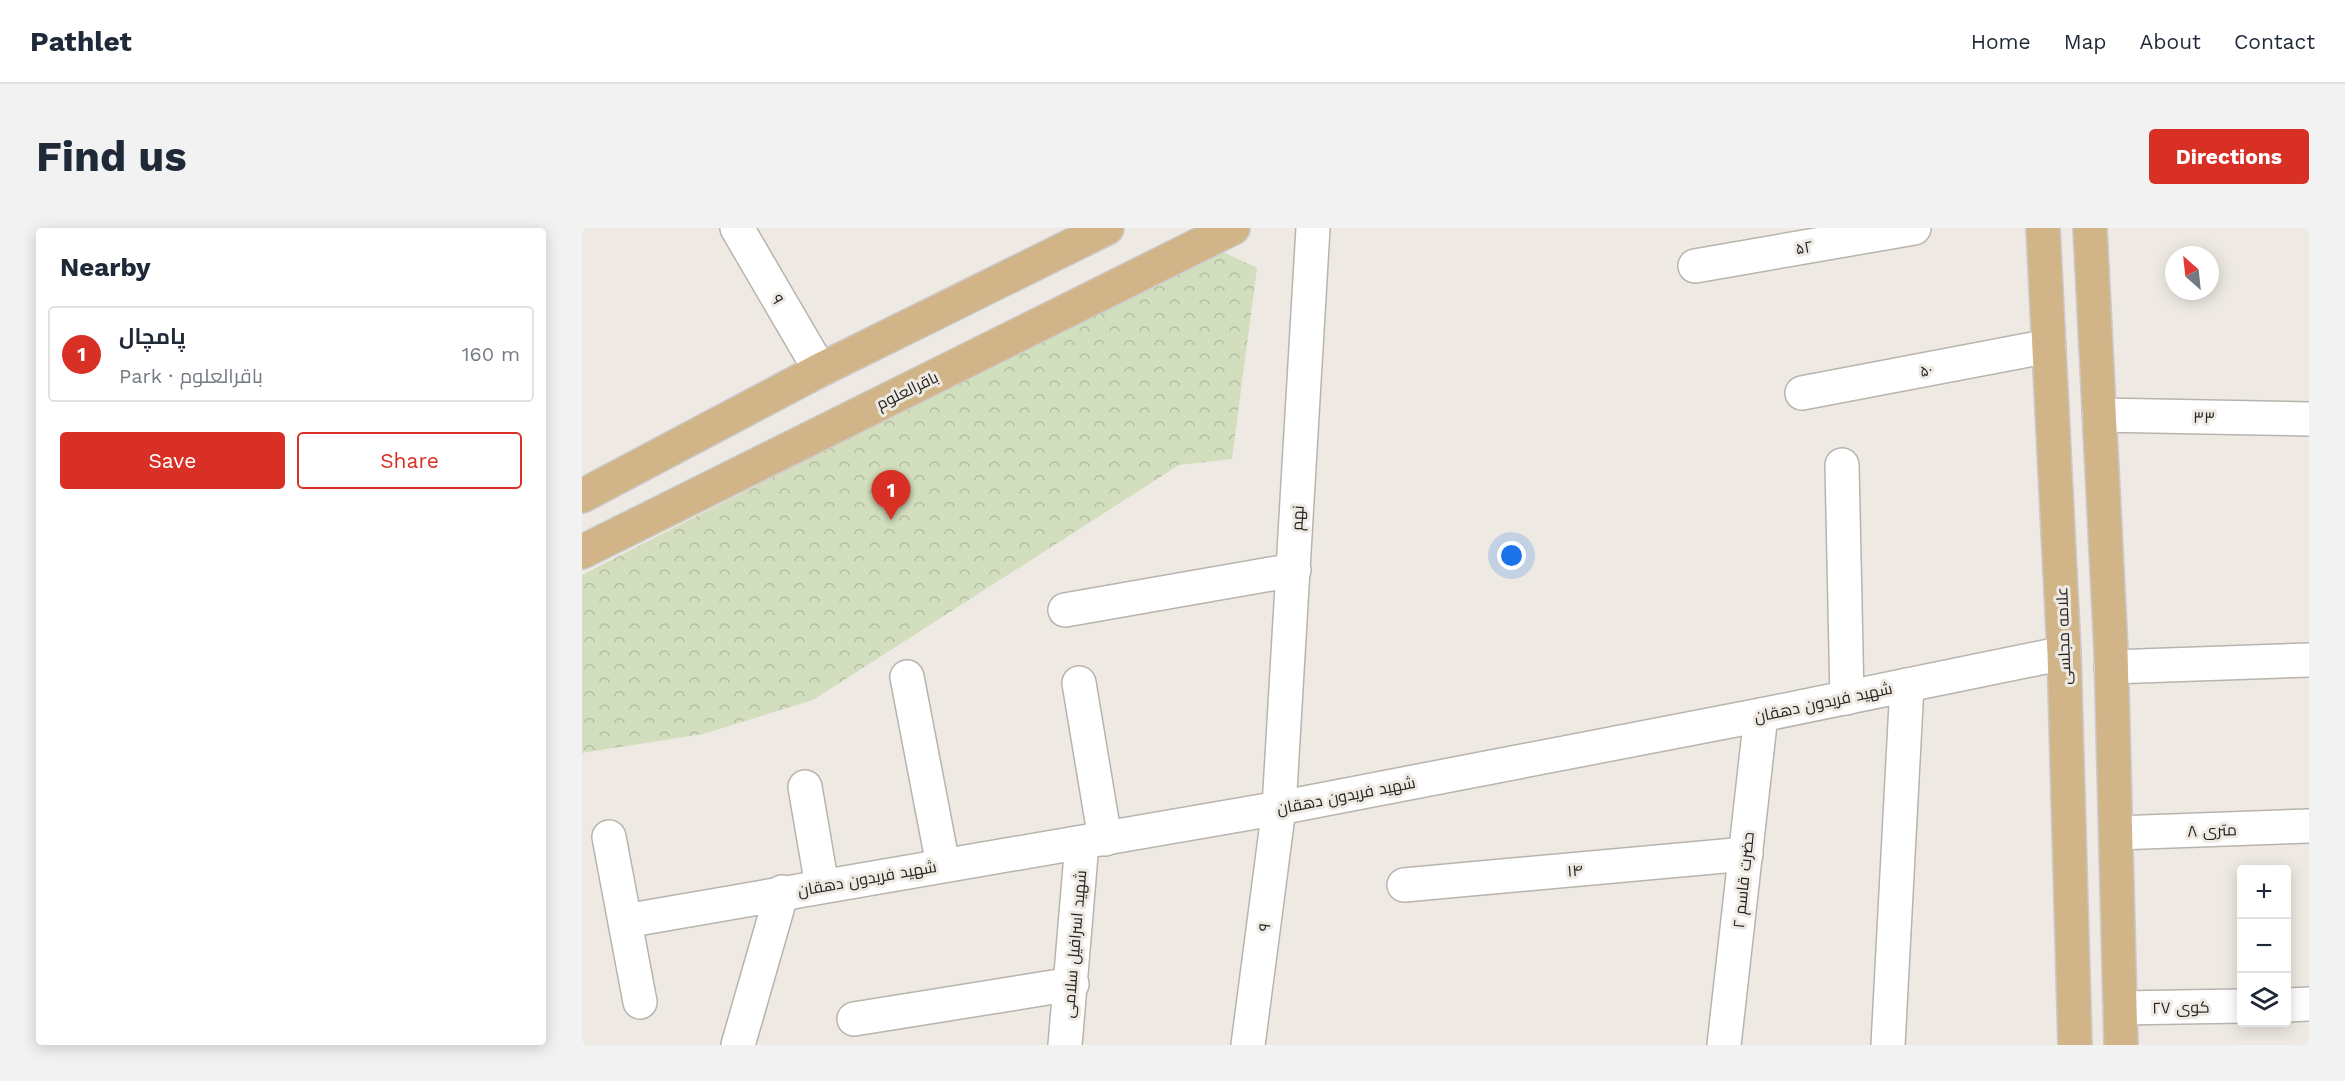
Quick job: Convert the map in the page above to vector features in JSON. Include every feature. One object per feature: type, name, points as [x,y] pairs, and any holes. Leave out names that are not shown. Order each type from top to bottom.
[{"type":"main road","points":[[582,496],[820,370],[1107,228]]},
{"type":"main road","name":"باقرالعلوم","points":[[582,552],[1233,228]]},
{"type":"main road","name":"علامه مجلسی","points":[[2043,228],[2064,653],[2075,1045]]},
{"type":"main road","points":[[2090,228],[2111,667],[2121,1045]]},
{"type":"street","name":"۹","points":[[737,228],[820,370]]},
{"type":"street","name":"نهم","points":[[1279,808],[1313,228]]},
{"type":"street","name":"۵۲","points":[[1695,266],[1914,228]]},
{"type":"street","name":"۵۰","points":[[1802,393],[2049,346]]},
{"type":"street","name":"۳۳","points":[[2099,415],[2309,419]]},
{"type":"street","points":[[1842,465],[1848,698]]},
{"type":"street","points":[[1065,610],[1294,570]]},
{"type":"street","name":"شهید فریدون دهقان","points":[[625,921],[782,892],[1279,808],[1848,698],[2064,653]]},
{"type":"street","points":[[2111,667],[2309,660]]},
{"type":"street","points":[[907,677],[943,865]]},
{"type":"street","name":"شهید اسرافیل سلامی","points":[[1065,1045],[1093,841],[1079,683]]},
{"type":"street","points":[[1888,1045],[1907,685]]},
{"type":"street","name":"۲ حضرت قاسم","points":[[1724,1045],[1761,715]]},
{"type":"street","points":[[805,787],[822,886]]},
{"type":"street","name":"۹","points":[[1248,1045],[1279,808]]},
{"type":"street","name":"۸ متری","points":[[2116,833],[2309,826]]},
{"type":"street","points":[[609,837],[640,1002]]},
{"type":"street","name":"۱۴","points":[[1404,885],[1746,854]]},
{"type":"street","points":[[738,1045],[782,892]]},
{"type":"street","points":[[854,1019],[1072,984]]},
{"type":"street","points":[[2291,1005],[2309,1004]]},
{"type":"street","name":"کوی ۲۷","points":[[2120,1008],[2237,1006]]},
{"type":"green space","points":[[1217,249],[1257,268],[1232,459],[1179,465],[813,700],[703,734],[582,753],[582,575]]},
{"type":"place","name":"پامچال","points":[[891,520]]}]
